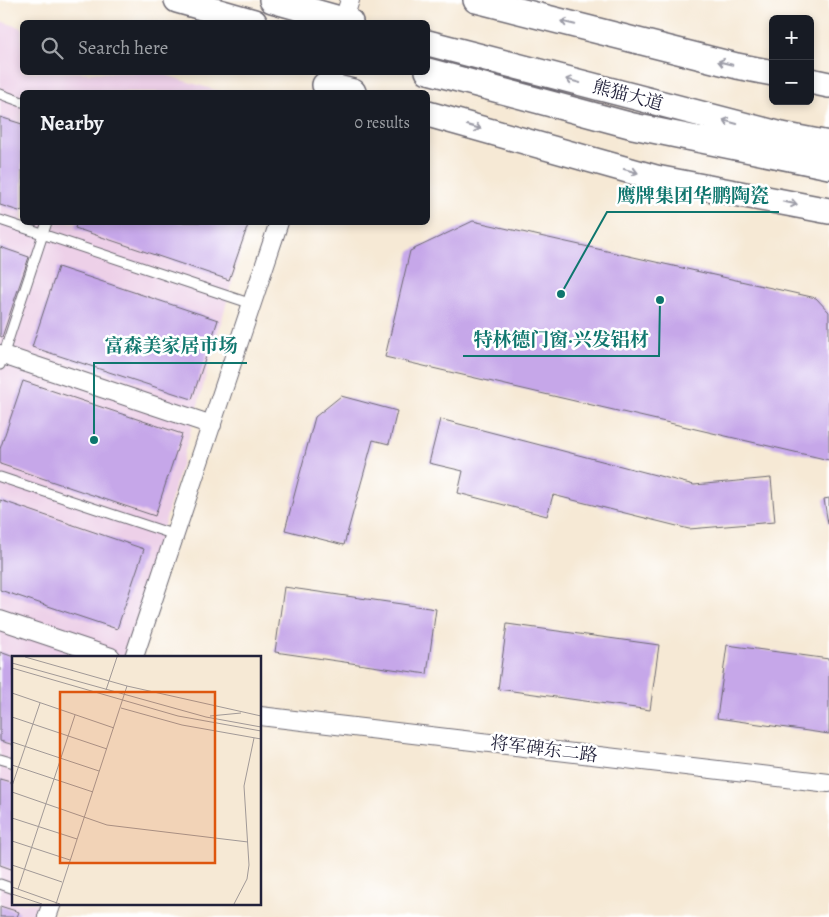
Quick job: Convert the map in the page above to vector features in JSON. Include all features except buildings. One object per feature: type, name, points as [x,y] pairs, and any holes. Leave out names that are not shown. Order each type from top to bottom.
[{"type":"main road","points":[[177,0],[247,20]]},
{"type":"main road","points":[[272,0],[347,16]]},
{"type":"main road","points":[[476,0],[727,64],[769,72]]},
{"type":"main road","name":"熊猫大道","points":[[430,44],[771,132],[829,144]]},
{"type":"main road","name":"熊猫大道","points":[[430,72],[633,126],[829,166]]},
{"type":"main road","points":[[814,82],[829,85]]},
{"type":"main road","points":[[326,83],[346,90]]},
{"type":"main road","points":[[430,115],[656,178],[829,211]]},
{"type":"main road","points":[[771,132],[829,127]]},
{"type":"street","points":[[134,656],[278,225]]},
{"type":"street","points":[[1,358],[212,425]]},
{"type":"street","points":[[0,620],[108,656]]},
{"type":"street","name":"将军碑东二路","points":[[261,716],[829,783]]},
{"type":"street","points":[[47,917],[52,904]]},
{"type":"lane","points":[[0,94],[20,101]]},
{"type":"lane","points":[[0,220],[252,304]]},
{"type":"lane","points":[[1,358],[46,225]]},
{"type":"lane","points":[[0,477],[175,535]]},
{"type":"lane","points":[[0,884],[12,888]]},
{"type":"shaded area","points":[[0,21],[20,27],[20,75],[166,75],[214,90],[20,90],[20,225],[248,225],[127,656],[12,656],[12,904],[50,904],[38,917],[0,917]]},
{"type":"place","name":"鹰牌集团华鹏陶瓷","points":[[561,294]]},
{"type":"place","name":"特林德门窗·兴发铝材","points":[[660,300]]},
{"type":"place","name":"富森美家居市场","points":[[94,440]]}]
